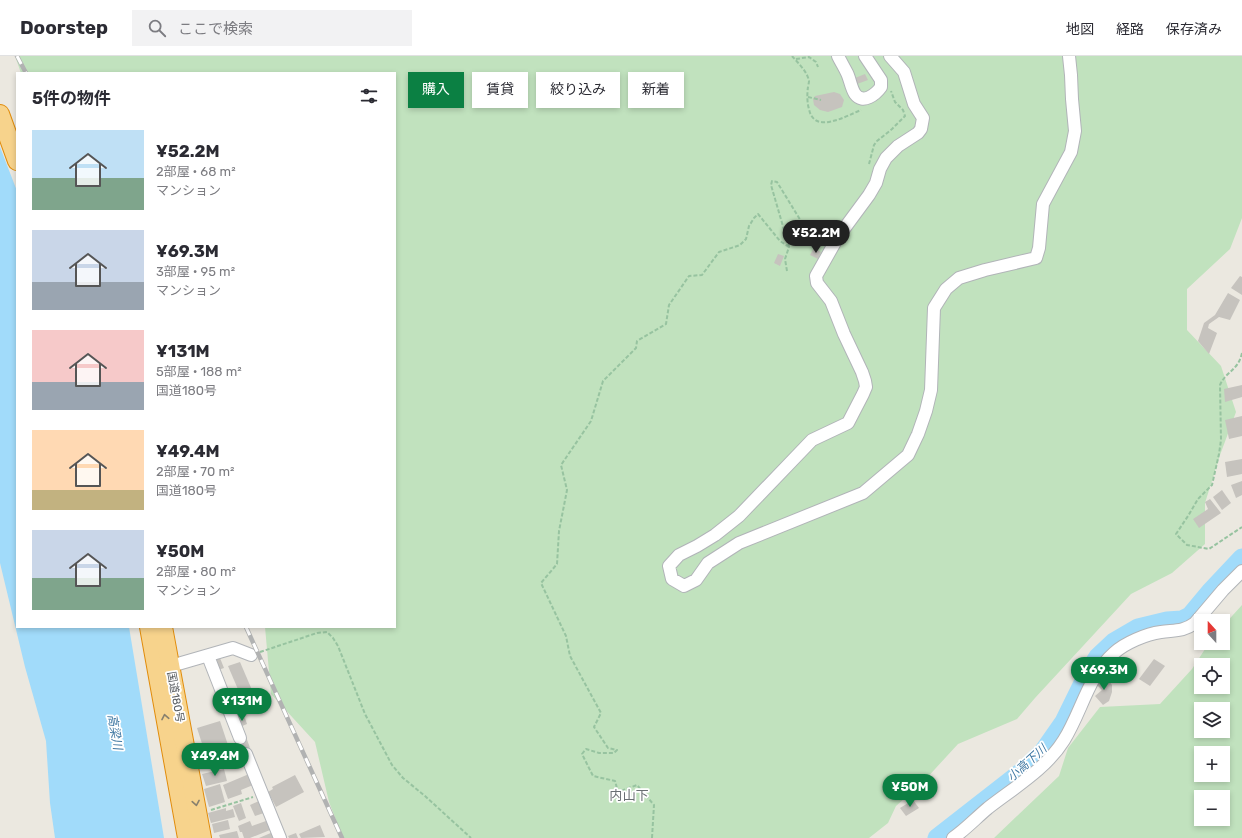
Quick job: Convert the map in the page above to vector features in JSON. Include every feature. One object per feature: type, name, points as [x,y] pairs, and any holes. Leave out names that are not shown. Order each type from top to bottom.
[{"type":"highway","points":[[0,114],[16,158]]},
{"type":"highway","name":"国道180号","points":[[149,628],[187,838]]},
{"type":"highway","name":"国道180号","points":[[163,628],[202,838]]},
{"type":"street","points":[[838,56],[856,94],[860,98],[864,98],[876,94],[881,87],[881,80],[865,56]]},
{"type":"street","points":[[890,56],[904,72],[914,104],[923,118],[922,129],[898,146],[886,158],[869,196],[838,237],[816,276],[817,283],[831,301],[844,334],[862,372],[866,387],[848,423],[812,440],[739,516],[715,535],[697,546],[679,554],[669,566],[672,579],[684,586],[696,580],[708,563],[739,543],[863,492],[908,455],[918,434],[931,390],[934,308],[946,289],[959,278],[985,270],[1036,258],[1040,248],[1042,204],[1071,152],[1075,131],[1069,56]]},
{"type":"street","points":[[953,838],[975,818],[1040,768],[1054,753],[1064,740],[1099,670],[1114,653],[1131,642],[1145,636],[1159,632],[1188,628],[1195,623],[1233,578],[1242,571]]},
{"type":"street","points":[[170,666],[233,648],[250,655]]},
{"type":"street","points":[[208,656],[240,738]]},
{"type":"street","points":[[246,754],[280,838]]},
{"type":"path","points":[[792,56],[804,69],[809,82],[809,110],[814,120],[820,123],[828,123],[861,110]]},
{"type":"path","points":[[795,60],[809,57],[816,62],[818,67]]},
{"type":"path","points":[[869,164],[874,145],[905,116],[903,110],[895,102],[891,90],[889,92]]},
{"type":"path","points":[[808,97],[821,100]]},
{"type":"path","points":[[787,271],[785,260],[789,247],[771,185],[772,181],[778,182],[804,226],[809,229],[824,226],[840,220]]},
{"type":"path","points":[[652,838],[654,805],[637,785],[618,792],[615,781],[594,776],[582,754],[586,749],[599,753],[614,753],[617,750],[608,748],[594,727],[601,713],[570,656],[566,636],[540,583],[557,564],[559,531],[568,490],[561,465],[591,421],[603,381],[636,348],[637,341],[666,324],[669,306],[689,276],[702,275],[719,252],[740,245],[746,239],[749,226],[758,214],[780,241],[789,247]]},
{"type":"path","points":[[1242,352],[1237,365],[1222,379],[1220,385],[1221,440],[1212,485],[1198,499],[1176,534],[1187,545],[1209,549],[1242,527]]},
{"type":"path","points":[[250,655],[317,633],[327,632],[338,646],[365,714],[392,765],[403,778],[471,838]]},
{"type":"path","points":[[198,814],[262,795]]},
{"type":"green space","points":[[15,56],[1242,56],[1242,218],[1230,249],[1187,289],[1187,330],[1221,366],[1236,412],[1220,455],[1205,503],[1205,544],[1172,573],[1131,594],[1017,719],[958,744],[924,781],[896,806],[888,823],[869,838],[343,838],[329,802],[315,742],[271,694],[265,628],[396,628],[396,72],[21,72]]},
{"type":"green space","points":[[1242,605],[1242,838],[994,838],[1059,776],[1068,748],[1100,707],[1160,704],[1194,666],[1194,694],[1230,694],[1230,658],[1199,658],[1204,650],[1230,650],[1230,618]]},
{"type":"water","name":"高梁川","points":[[0,147],[16,188],[16,628],[129,628],[164,838],[55,838],[50,803],[46,741],[25,667],[0,563]]},
{"type":"building","points":[[865,74],[868,80],[857,84],[855,78]]},
{"type":"building","points":[[834,92],[840,94],[844,100],[842,107],[828,112],[820,110],[814,105],[813,99],[815,96]]},
{"type":"building","points":[[814,248],[821,252],[818,259],[810,255]]},
{"type":"building","points":[[778,254],[784,256],[780,266],[774,263]]},
{"type":"building","points":[[1240,276],[1242,277],[1242,295],[1231,288]]},
{"type":"building","points":[[1228,293],[1240,300],[1230,320],[1219,317],[1209,324],[1208,328],[1217,333],[1209,354],[1198,341],[1204,323],[1215,315]]},
{"type":"building","points":[[1242,385],[1242,397],[1225,402],[1224,389]]},
{"type":"building","points":[[1242,416],[1242,436],[1229,439],[1225,420]]},
{"type":"building","points":[[1242,459],[1242,474],[1227,477],[1225,462]]},
{"type":"building","points":[[1242,481],[1242,495],[1236,498],[1231,485]]},
{"type":"building","points":[[1222,490],[1231,503],[1222,510],[1213,497]]},
{"type":"building","points":[[1210,499],[1221,513],[1199,528],[1193,519],[1208,509],[1205,502]]},
{"type":"building","points":[[220,658],[224,668],[218,670],[215,660]]},
{"type":"building","points":[[1154,659],[1165,666],[1150,686],[1139,679]]},
{"type":"building","points":[[240,662],[252,690],[240,694],[228,666]]},
{"type":"building","points":[[1105,676],[1112,685],[1112,692],[1109,701],[1103,705],[1095,696],[1102,690],[1096,684]]},
{"type":"building","points":[[245,718],[247,724],[240,727],[237,720]]},
{"type":"building","points":[[220,721],[228,745],[205,753],[197,728]]},
{"type":"building","points":[[246,739],[250,749],[237,754],[233,744]]},
{"type":"building","points":[[229,747],[233,760],[210,767],[206,754]]},
{"type":"building","points":[[224,769],[227,781],[206,786],[202,774]]},
{"type":"building","points":[[249,774],[253,785],[241,790],[242,794],[228,799],[223,785]]},
{"type":"building","points":[[295,775],[304,792],[276,807],[268,792],[273,789],[272,787]]},
{"type":"building","points":[[220,784],[225,802],[209,807],[204,789]]},
{"type":"building","points":[[913,800],[919,808],[906,816],[900,808]]},
{"type":"building","points":[[259,801],[264,813],[255,816],[250,805]]},
{"type":"building","points":[[241,803],[246,818],[239,821],[233,806]]},
{"type":"building","points":[[226,808],[226,811],[233,809],[235,817],[211,823],[208,813]]},
{"type":"building","points":[[228,820],[230,829],[214,833],[212,824]]},
{"type":"building","points":[[250,821],[252,826],[266,821],[270,830],[250,838],[244,838],[238,826]]},
{"type":"building","points":[[320,825],[325,837],[301,838],[299,834]]},
{"type":"building","points":[[237,831],[239,838],[220,838],[219,835]]},
{"type":"building","points":[[273,832],[275,838],[259,838]]},
{"type":"building","points":[[296,833],[298,838],[289,838],[288,836]]},
{"type":"waterway","name":"小高下川","points":[[937,838],[1024,770],[1043,752],[1064,722],[1089,671],[1098,657],[1114,642],[1138,628],[1167,621],[1182,620],[1190,616],[1242,558]]},
{"type":"tunnel","points":[[240,738],[246,754]]},
{"type":"railway","points":[[17,56],[25,72]]},
{"type":"railway","points":[[246,628],[342,838]]},
{"type":"district","name":"内山下","points":[[629,795]]}]
